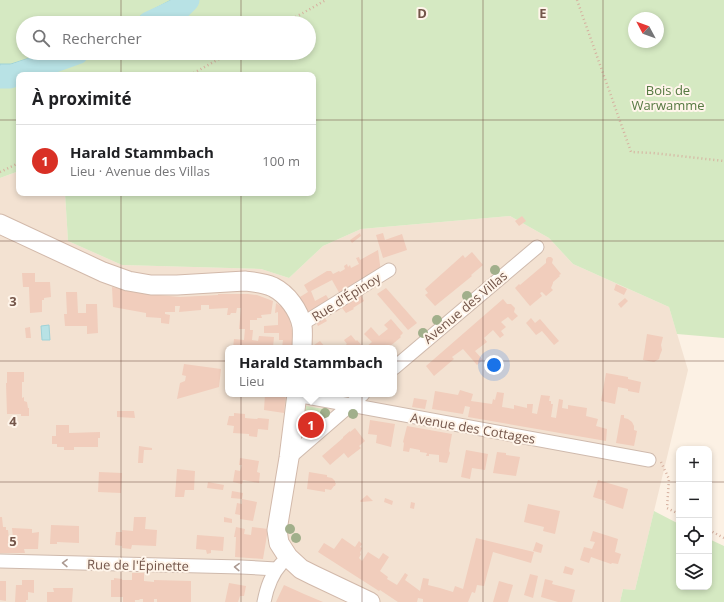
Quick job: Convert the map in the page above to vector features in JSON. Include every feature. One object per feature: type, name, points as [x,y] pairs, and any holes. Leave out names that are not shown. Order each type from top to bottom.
[{"type":"street","points":[[0,224],[103,272],[128,281],[151,285],[177,286],[256,282],[272,286],[286,296],[296,309],[302,324],[302,345]]},
{"type":"street","name":"Avenue des Villas","points":[[397,365],[537,246]]},
{"type":"street","name":"Rue d'Épinoy","points":[[302,324],[390,270]]},
{"type":"street","points":[[264,602],[269,582],[282,563],[278,530],[289,458],[296,397]]},
{"type":"street","name":"Avenue des Cottages","points":[[307,397],[649,460]]},
{"type":"street","points":[[289,458],[359,397]]},
{"type":"street","name":"Rue de l'Épinette","points":[[0,561],[241,567],[282,563]]},
{"type":"street","points":[[282,563],[297,566],[370,602]]},
{"type":"path","points":[[297,16],[326,0]]},
{"type":"path","points":[[577,0],[631,152],[724,161]]},
{"type":"path","points":[[195,72],[217,60]]},
{"type":"path","points":[[0,172],[16,164]]},
{"type":"path","points":[[649,460],[661,461],[669,479],[666,508],[676,513]]},
{"type":"path","points":[[712,532],[724,538]]},
{"type":"shaded area","points":[[16,172],[16,196],[65,196],[68,241],[122,265],[261,269],[289,278],[323,246],[361,229],[510,216],[549,238],[573,264],[669,307],[688,370],[635,590],[623,589],[620,602],[0,602],[0,178]]},
{"type":"green space","name":"Bois de Warwamme","points":[[0,0],[724,0],[724,338],[677,334],[669,307],[573,264],[549,238],[510,216],[361,229],[323,246],[289,278],[261,269],[122,265],[68,241],[65,196],[316,196],[316,72],[16,72],[16,172],[0,178]]},
{"type":"green space","points":[[306,406],[329,410],[330,413],[304,435],[302,433],[303,407]]},
{"type":"green space","points":[[654,511],[676,522],[676,590],[712,590],[712,540],[724,546],[724,602],[620,602],[623,589],[635,590]]},
{"type":"water","points":[[171,0],[184,0],[157,16],[140,16]]},
{"type":"water","points":[[23,60],[55,60],[21,72],[16,72],[16,74],[10,76],[0,76],[0,64],[11,64]]},
{"type":"water","points":[[49,325],[50,340],[42,340],[41,326]]},
{"type":"building","points":[[522,216],[526,221],[519,226],[515,221]]},
{"type":"building","points":[[360,233],[361,236],[352,243],[350,240]]},
{"type":"building","points":[[383,233],[385,240],[402,234],[407,250],[383,258],[376,235]]},
{"type":"building","points":[[378,250],[381,272],[341,296],[332,280],[311,291],[315,301],[326,295],[330,301],[310,314],[307,313],[300,297],[308,292],[304,285],[327,271],[331,271],[333,274],[339,271],[340,272],[345,269],[344,266],[347,264],[348,267],[350,265],[351,268],[359,264],[356,258],[359,257],[360,260]]},
{"type":"building","points":[[472,252],[483,265],[471,275],[472,276],[435,306],[425,295],[428,293],[425,289],[463,255],[465,258]]},
{"type":"building","points":[[548,257],[553,259],[552,263],[561,274],[553,282],[551,288],[553,290],[546,296],[542,292],[540,293],[542,296],[530,306],[515,288],[546,263],[546,259]]},
{"type":"building","points":[[22,273],[35,273],[35,282],[50,282],[51,297],[44,298],[44,300],[42,300],[42,312],[30,313],[29,287],[23,287]]},
{"type":"building","points":[[616,284],[627,289],[624,295],[614,290]]},
{"type":"building","points":[[112,287],[148,294],[180,297],[218,294],[257,295],[273,301],[271,314],[261,315],[262,318],[257,318],[257,320],[250,320],[250,330],[253,330],[252,340],[258,341],[259,336],[274,337],[273,345],[233,345],[234,339],[244,340],[245,329],[239,329],[241,308],[237,308],[236,313],[227,315],[228,308],[209,309],[209,305],[201,305],[201,310],[179,312],[180,306],[175,306],[175,312],[165,312],[165,314],[170,315],[169,324],[161,323],[161,318],[146,317],[146,313],[113,307]]},
{"type":"building","points":[[386,288],[417,323],[408,330],[377,294]]},
{"type":"building","points":[[66,292],[77,292],[78,313],[86,313],[86,304],[97,304],[98,333],[87,334],[87,326],[65,326],[64,314],[67,314]]},
{"type":"building","points":[[360,293],[364,301],[353,308],[354,309],[346,313],[342,308],[336,312],[333,309]]},
{"type":"building","points":[[625,298],[628,301],[621,308],[618,304]]},
{"type":"building","points":[[503,299],[507,304],[511,304],[515,308],[514,312],[518,316],[512,321],[508,317],[501,322],[506,327],[501,331],[504,335],[500,338],[493,330],[484,338],[487,342],[475,351],[483,360],[477,365],[463,349],[452,357],[454,359],[434,376],[426,366]]},
{"type":"building","points":[[276,303],[286,310],[293,335],[292,345],[282,345],[283,340],[279,340],[279,333],[264,333],[264,326],[278,325],[278,312],[275,313]]},
{"type":"building","points":[[323,315],[327,321],[318,326],[315,320]]},
{"type":"building","points":[[531,318],[535,323],[540,319],[559,341],[554,345],[542,331],[536,335],[526,323]]},
{"type":"building","points":[[391,319],[403,333],[400,336],[401,337],[392,345],[368,345],[372,342],[364,334],[371,327],[379,336],[388,329],[384,325]]},
{"type":"building","points":[[30,327],[31,338],[26,338],[25,328]]},
{"type":"building","points":[[647,334],[663,337],[661,345],[662,350],[659,359],[654,362],[643,360]]},
{"type":"building","points":[[351,335],[361,345],[346,345],[347,344],[344,340]]},
{"type":"building","points":[[320,341],[323,345],[314,345]]},
{"type":"building","points":[[184,364],[221,369],[219,387],[177,399],[180,383],[185,381],[186,376],[182,375]]},
{"type":"building","points":[[7,372],[24,372],[24,382],[22,382],[22,398],[24,397],[24,401],[27,402],[29,416],[21,416],[21,414],[7,414]]},
{"type":"building","points":[[606,373],[628,377],[628,379],[641,382],[639,393],[618,387],[615,404],[601,401]]},
{"type":"building","points":[[460,390],[473,394],[471,401],[492,404],[493,399],[495,400],[497,392],[504,393],[502,407],[514,409],[514,405],[527,408],[527,404],[533,404],[532,413],[537,414],[541,395],[550,396],[549,401],[553,404],[551,417],[556,418],[559,399],[563,400],[562,408],[568,409],[568,405],[587,408],[586,416],[598,419],[596,426],[607,429],[606,441],[468,417],[470,407],[465,406],[463,414],[432,409],[435,391],[458,395]]},
{"type":"building","points":[[265,397],[286,397],[284,413],[264,410]]},
{"type":"building","points":[[414,398],[427,400],[425,409],[412,407]]},
{"type":"building","points":[[117,411],[134,411],[135,418],[117,417]]},
{"type":"building","points":[[234,413],[245,414],[245,418],[269,419],[268,430],[258,429],[257,437],[249,436],[249,434],[233,433],[234,426],[227,425],[229,416],[234,416]]},
{"type":"building","points":[[621,415],[624,415],[624,418],[632,422],[634,430],[637,431],[634,446],[616,443]]},
{"type":"building","points":[[370,420],[395,424],[391,447],[376,443],[377,435],[368,434]]},
{"type":"building","points":[[56,425],[69,425],[69,433],[100,432],[98,447],[74,447],[74,450],[64,450],[64,447],[57,447],[57,444],[52,444],[52,436],[56,436]]},
{"type":"building","points":[[407,426],[452,434],[449,451],[450,453],[447,463],[439,462],[439,455],[429,454],[429,456],[426,456],[427,453],[410,448],[409,452],[403,451],[403,442]]},
{"type":"building","points":[[355,428],[365,441],[359,446],[361,448],[348,458],[344,453],[330,465],[322,456]]},
{"type":"building","points":[[139,446],[152,448],[152,450],[144,450],[143,463],[138,463]]},
{"type":"building","points":[[466,450],[488,454],[485,470],[472,468],[470,479],[461,477]]},
{"type":"building","points":[[497,452],[520,457],[516,476],[493,473]]},
{"type":"building","points":[[240,458],[259,461],[257,472],[260,473],[259,483],[243,480],[242,484],[233,482],[235,470],[240,471],[242,465],[239,465]]},
{"type":"building","points":[[177,469],[195,471],[194,490],[185,490],[184,497],[175,497]]},
{"type":"building","points":[[99,472],[122,473],[121,493],[98,492]]},
{"type":"building","points":[[309,472],[327,475],[327,477],[332,478],[335,481],[335,486],[331,490],[325,489],[325,492],[307,489]]},
{"type":"building","points":[[598,480],[628,489],[623,509],[593,497]]},
{"type":"building","points":[[208,482],[224,485],[223,490],[207,488]]},
{"type":"building","points":[[232,491],[243,493],[242,499],[231,498]]},
{"type":"building","points":[[367,495],[373,501],[360,501]]},
{"type":"building","points":[[385,498],[393,501],[392,505],[384,502]]},
{"type":"building","points":[[242,499],[257,502],[253,521],[240,519],[240,515],[235,514],[237,503],[242,504]]},
{"type":"building","points":[[411,502],[415,503],[414,509],[410,508]]},
{"type":"building","points":[[528,504],[560,511],[555,534],[543,531],[544,527],[524,522]]},
{"type":"building","points":[[0,517],[2,517],[3,527],[6,527],[6,530],[8,530],[9,539],[13,538],[12,528],[32,529],[32,533],[39,532],[38,549],[24,549],[25,553],[0,553]]},
{"type":"building","points":[[134,517],[146,517],[145,529],[157,530],[156,546],[132,545],[131,549],[122,548],[122,546],[115,545],[116,532],[122,532],[122,530],[133,531]]},
{"type":"building","points":[[224,517],[232,519],[232,523],[224,522]]},
{"type":"building","points":[[51,525],[79,526],[79,543],[57,542],[57,544],[50,544]]},
{"type":"building","points":[[236,527],[245,529],[244,534],[251,535],[252,527],[268,529],[263,559],[235,557],[236,537],[234,537]]},
{"type":"building","points":[[593,531],[618,539],[615,552],[621,554],[618,564],[611,564],[591,557],[589,563],[580,560],[584,547],[592,549],[595,542],[590,541]]},
{"type":"building","points":[[197,535],[224,537],[223,551],[211,550],[211,553],[207,554],[206,550],[196,549]]},
{"type":"building","points":[[342,538],[355,547],[359,541],[362,544],[360,547],[362,548],[359,558],[362,561],[368,552],[379,559],[383,553],[389,557],[380,571],[388,577],[387,579],[397,585],[405,573],[408,575],[405,580],[420,591],[423,578],[429,579],[428,585],[453,592],[455,586],[463,589],[476,538],[534,552],[531,563],[493,552],[484,586],[477,585],[475,593],[472,592],[468,602],[423,602],[423,599],[418,598],[417,602],[398,602],[318,552],[324,543],[334,549]]},
{"type":"building","points":[[536,542],[543,545],[541,553],[533,551]]},
{"type":"building","points":[[565,566],[574,569],[572,575],[563,573]]},
{"type":"building","points":[[132,573],[144,573],[144,581],[191,581],[191,602],[157,602],[157,599],[154,599],[154,602],[143,602],[143,599],[140,599],[135,600],[135,602],[123,602],[123,597],[111,597],[111,580],[114,580],[114,578],[132,580]]},
{"type":"building","points":[[530,574],[538,576],[533,598],[524,595]]},
{"type":"building","points":[[545,579],[553,581],[552,584],[575,590],[572,602],[558,602],[541,597]]},
{"type":"building","points":[[22,580],[34,580],[34,593],[28,592],[28,600],[26,600],[26,602],[15,602],[16,585],[22,585]]},
{"type":"building","points":[[0,581],[6,581],[6,601],[0,600]]},
{"type":"building","points":[[499,581],[513,585],[508,602],[493,602]]},
{"type":"building","points":[[229,583],[246,586],[244,596],[240,596],[238,602],[225,602]]},
{"type":"building","points":[[284,585],[304,594],[323,602],[276,602]]},
{"type":"building","points":[[53,588],[73,588],[72,602],[47,602],[47,592],[54,592]]},
{"type":"waterway","points":[[164,16],[179,9],[188,0]]},
{"type":"waterway","points":[[24,72],[57,60]]},
{"type":"waterway","points":[[0,77],[10,77],[16,75]]},
{"type":"place","name":"Harald Stammbach","points":[[311,425]]}]
